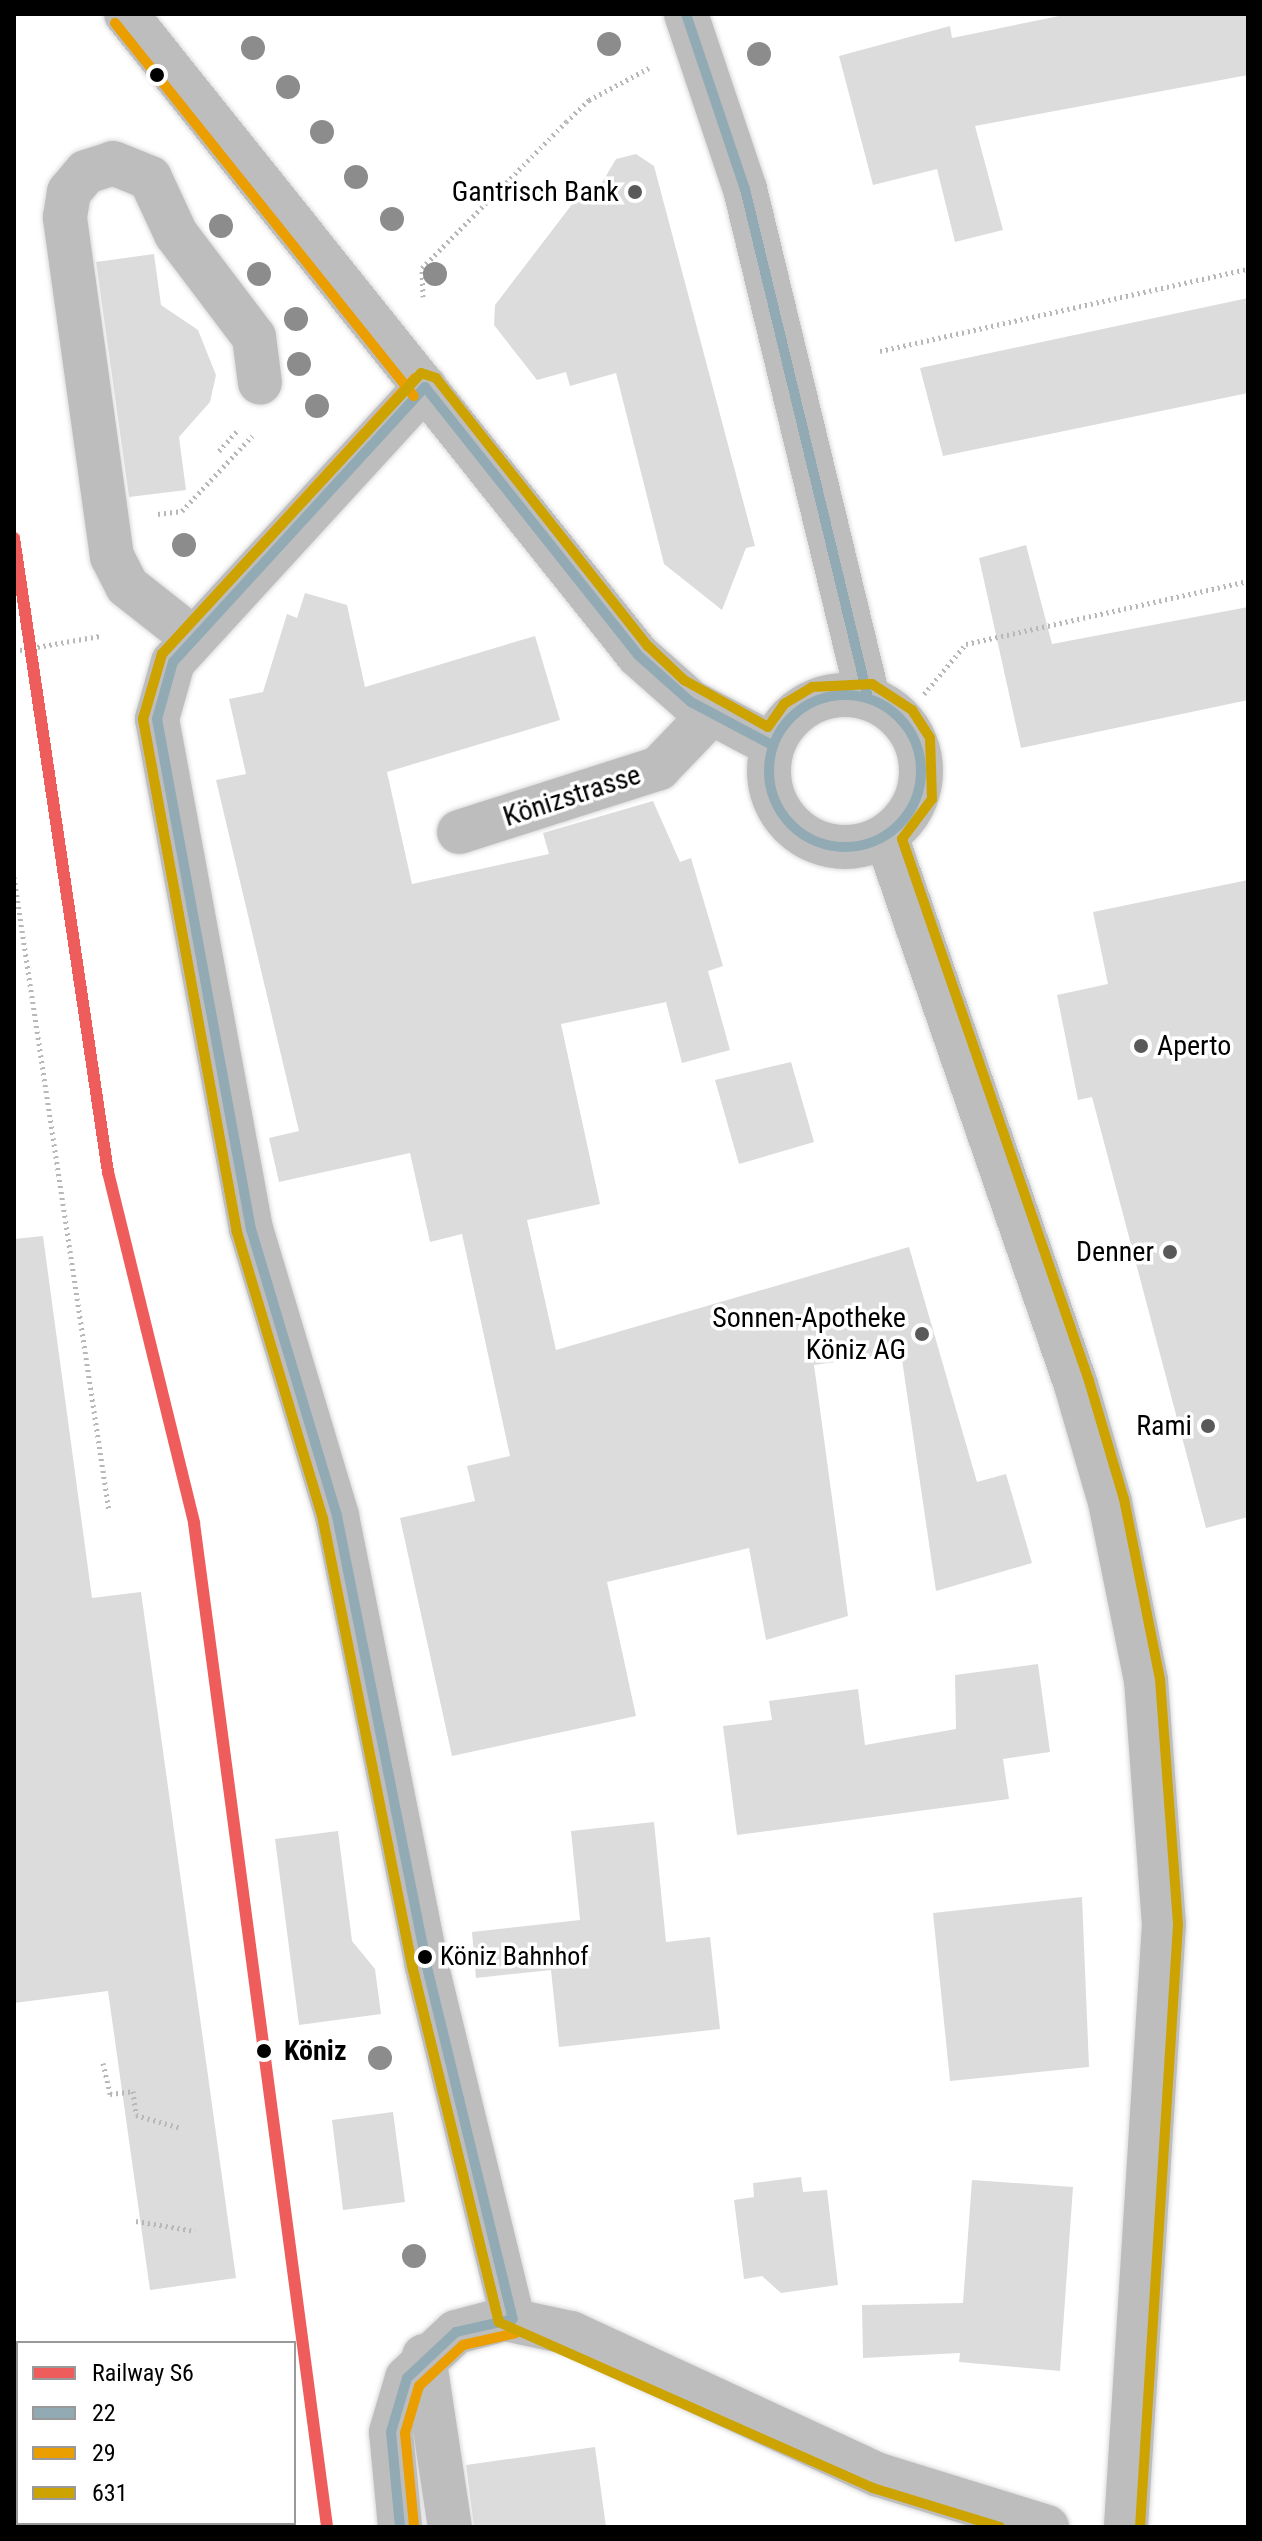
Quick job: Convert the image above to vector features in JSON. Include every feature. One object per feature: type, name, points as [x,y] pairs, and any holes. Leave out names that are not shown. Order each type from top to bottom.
[{"type":"main road","points":[[126,14],[638,655],[711,714],[772,745]]},
{"type":"main road","points":[[692,29],[745,189],[885,709],[922,768],[919,795],[886,836],[838,848],[793,828],[769,783],[772,745],[794,714],[817,700],[885,709]]},
{"type":"main road","points":[[193,638],[127,586],[112,557],[65,217],[69,192],[86,172],[113,163],[150,178],[176,234],[254,337],[261,403]]},
{"type":"main road","points":[[425,387],[193,638],[163,681],[157,719],[251,1229],[337,1516],[429,1977],[513,2319]]},
{"type":"main road","name":"Könizstrasse","points":[[459,832],[659,768],[711,714]]},
{"type":"main road","points":[[886,836],[1076,1385],[1128,1583],[1161,1847],[1126,2527]]},
{"type":"main road","points":[[400,2527],[393,2421],[403,2386],[424,2356],[471,2326],[513,2319],[571,2333],[879,2475],[1047,2527]]},
{"type":"main road","points":[[424,2356],[450,2527]]},
{"type":"path","points":[[425,387],[422,268],[589,100],[692,29]]},
{"type":"path","points":[[880,351],[1248,269]]},
{"type":"path","points":[[182,511],[261,403]]},
{"type":"path","points":[[219,451],[236,432]]},
{"type":"path","points":[[885,709],[966,644],[1248,581]]},
{"type":"path","points":[[14,877],[109,1511]]},
{"type":"path","points":[[103,2063],[110,2094],[133,2091],[136,2115],[181,2128]]},
{"type":"path","points":[[136,2221],[195,2231]]},
{"type":"building","points":[[1069,14],[1248,14],[1248,75],[975,126],[1003,230],[955,242],[937,169],[873,185],[839,56],[950,26],[952,38]]},
{"type":"building","points":[[636,154],[654,166],[755,546],[746,548],[722,610],[664,564],[616,373],[570,386],[566,372],[537,380],[494,325],[495,305],[573,203],[594,196],[616,159]]},
{"type":"building","points":[[154,254],[161,305],[198,330],[216,375],[210,402],[179,437],[186,490],[129,497],[96,262]]},
{"type":"building","points":[[1248,298],[1248,393],[943,456],[920,368]]},
{"type":"building","points":[[1026,545],[1052,644],[1248,607],[1248,700],[1021,748],[979,558]]},
{"type":"building","points":[[305,593],[347,605],[365,687],[535,636],[560,720],[387,772],[412,884],[549,854],[543,833],[653,801],[680,862],[691,858],[723,966],[708,971],[730,1050],[682,1063],[666,1002],[561,1024],[600,1204],[527,1220],[556,1350],[909,1247],[977,1482],[1006,1474],[1032,1563],[936,1591],[901,1353],[814,1365],[848,1616],[766,1640],[749,1548],[607,1582],[636,1716],[452,1756],[400,1518],[475,1501],[467,1466],[510,1456],[462,1234],[430,1242],[410,1153],[279,1182],[269,1138],[299,1131],[216,780],[246,774],[229,699],[263,692],[287,614],[297,618]]},
{"type":"building","points":[[1248,880],[1248,1517],[1206,1528],[1092,1097],[1078,1100],[1057,995],[1108,984],[1093,912]]},
{"type":"building","points":[[791,1062],[814,1142],[739,1164],[715,1080]]},
{"type":"building","points":[[43,1236],[92,1598],[141,1592],[236,2278],[150,2290],[108,1991],[14,2003],[14,1239]]},
{"type":"building","points":[[1038,1664],[1050,1752],[1003,1759],[1009,1799],[737,1835],[723,1726],[772,1720],[769,1701],[858,1689],[865,1745],[956,1729],[955,1675]]},
{"type":"building","points":[[654,1822],[666,1942],[710,1937],[720,2029],[559,2047],[551,1970],[476,1978],[472,1932],[580,1920],[571,1831]]},
{"type":"building","points":[[338,1831],[352,1941],[375,1969],[381,2014],[299,2025],[275,1839]]},
{"type":"building","points":[[1082,1897],[1089,2067],[950,2081],[933,1913]]},
{"type":"building","points":[[393,2112],[405,2202],[343,2210],[332,2120]]},
{"type":"building","points":[[801,2177],[803,2192],[827,2190],[838,2285],[781,2293],[762,2276],[744,2279],[734,2200],[754,2197],[753,2183]]},
{"type":"building","points":[[972,2180],[1073,2187],[1060,2371],[959,2362],[960,2353],[863,2358],[862,2305],[963,2303]]},
{"type":"building","points":[[595,2447],[606,2527],[474,2527],[466,2465]]},
{"type":"rail line","name":"S6","points":[[14,538],[108,1172],[194,1523],[327,2527]]},
{"type":"transit line","name":"22","points":[[686,14],[745,189],[868,698]]},
{"type":"transit line","name":"29","points":[[115,23],[414,396]]},
{"type":"transit line","name":"631","points":[[1000,2527],[873,2488],[499,2322],[412,1966],[323,1519],[237,1232],[143,719],[162,654],[421,373],[436,378],[648,646],[684,680],[768,727],[784,704],[812,687],[872,684],[912,710],[930,738],[932,799],[902,839],[1089,1381],[1124,1499],[1160,1679],[1178,1925],[1140,2527]]},
{"type":"transit line","name":"29","points":[[415,378],[162,654],[143,719],[237,1232],[323,1519],[412,1966],[499,2322]]},
{"type":"transit line","name":"22","points":[[425,387],[173,662],[157,719],[251,1229],[337,1516],[426,1963],[513,2319]]},
{"type":"transit line","name":"22","points":[[425,387],[638,655],[691,702],[772,745]]},
{"type":"transit line","name":"22","points":[[845,695],[874,701],[899,717],[915,742],[921,771],[915,800],[899,825],[874,841],[845,847],[816,841],[791,825],[775,800],[769,771],[775,742],[791,717],[816,701],[845,695]]},
{"type":"transit line","name":"22","points":[[400,2527],[391,2432],[407,2378],[456,2332],[513,2319]]},
{"type":"transit line","name":"29","points":[[414,2526],[405,2433],[419,2386],[463,2345],[516,2333]]},
{"type":"place","name":"Gantrisch Bank","points":[[635,192]]},
{"type":"place","name":"Aperto","points":[[1141,1046]]},
{"type":"place","name":"Denner","points":[[1170,1252]]},
{"type":"place","name":"Sonnen-Apotheke Köniz AG","points":[[922,1334]]},
{"type":"place","name":"Rami","points":[[1208,1426]]},
{"type":"place","name":"Köniz Bahnhof","points":[[425,1957]]},
{"type":"place","name":"Köniz","points":[[264,2051]]}]
